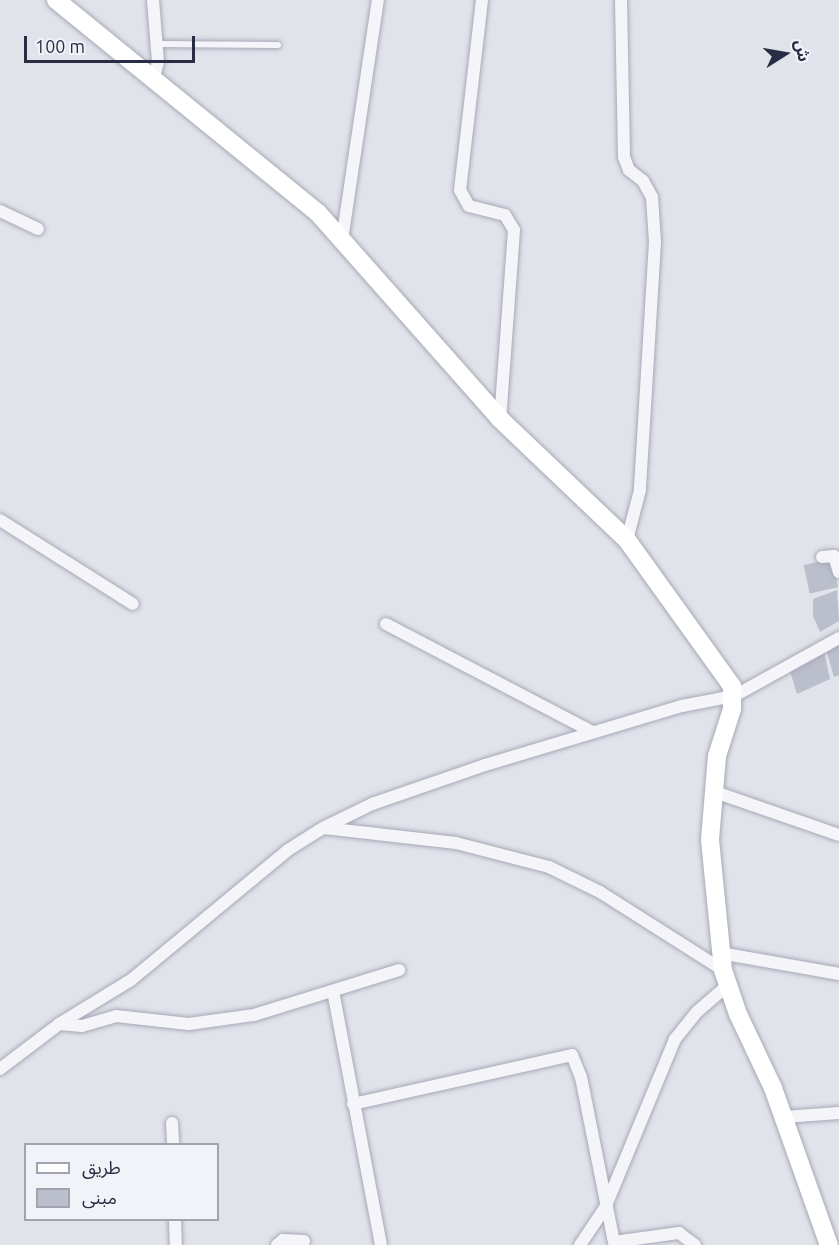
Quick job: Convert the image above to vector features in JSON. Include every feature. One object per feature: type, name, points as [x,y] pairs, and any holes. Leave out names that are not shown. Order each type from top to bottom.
[{"type":"street","points":[[56,0],[153,81],[291,188],[342,240],[500,419],[627,540],[732,686],[734,696],[717,756],[712,790],[710,840],[724,969],[784,1117],[829,1245]]},
{"type":"street","points":[[153,0],[158,44],[153,81]]},
{"type":"street","points":[[342,240],[378,0]]},
{"type":"street","points":[[482,0],[460,190],[469,206],[505,215],[514,231],[500,419]]},
{"type":"street","points":[[621,0],[624,157],[629,170],[643,182],[652,197],[655,242],[641,479],[627,540]]},
{"type":"street","points":[[0,211],[38,228]]},
{"type":"street","points":[[0,520],[134,604]]},
{"type":"street","points":[[822,558],[834,556],[839,572]]},
{"type":"street","points":[[386,624],[594,732]]},
{"type":"street","points":[[0,1069],[59,1024],[131,980],[288,850],[323,828],[372,804],[594,732],[682,706],[734,696],[839,638]]},
{"type":"street","points":[[712,790],[839,835]]},
{"type":"street","points":[[323,828],[456,843],[549,867],[600,892],[724,969],[839,974]]},
{"type":"street","points":[[580,1245],[605,1208],[675,1039],[698,1011],[724,969]]},
{"type":"street","points":[[59,1024],[89,1024],[116,1016],[189,1024],[254,1015],[399,970]]},
{"type":"street","points":[[333,991],[381,1245]]},
{"type":"street","points":[[353,1104],[572,1055],[581,1077],[605,1208],[616,1244],[679,1233],[695,1245]]},
{"type":"street","points":[[784,1117],[839,1113]]},
{"type":"street","points":[[172,1123],[173,1143]]},
{"type":"street","points":[[176,1221],[176,1245]]},
{"type":"street","points":[[277,1245],[284,1240],[304,1241]]},
{"type":"lane","points":[[158,44],[278,45]]},
{"type":"building","points":[[832,559],[838,587],[810,593],[804,565]]},
{"type":"building","points":[[837,590],[839,621],[820,632],[813,616],[813,599]]},
{"type":"building","points":[[839,646],[839,675],[834,677],[826,649]]},
{"type":"building","points":[[824,651],[830,679],[797,694],[789,668]]}]
